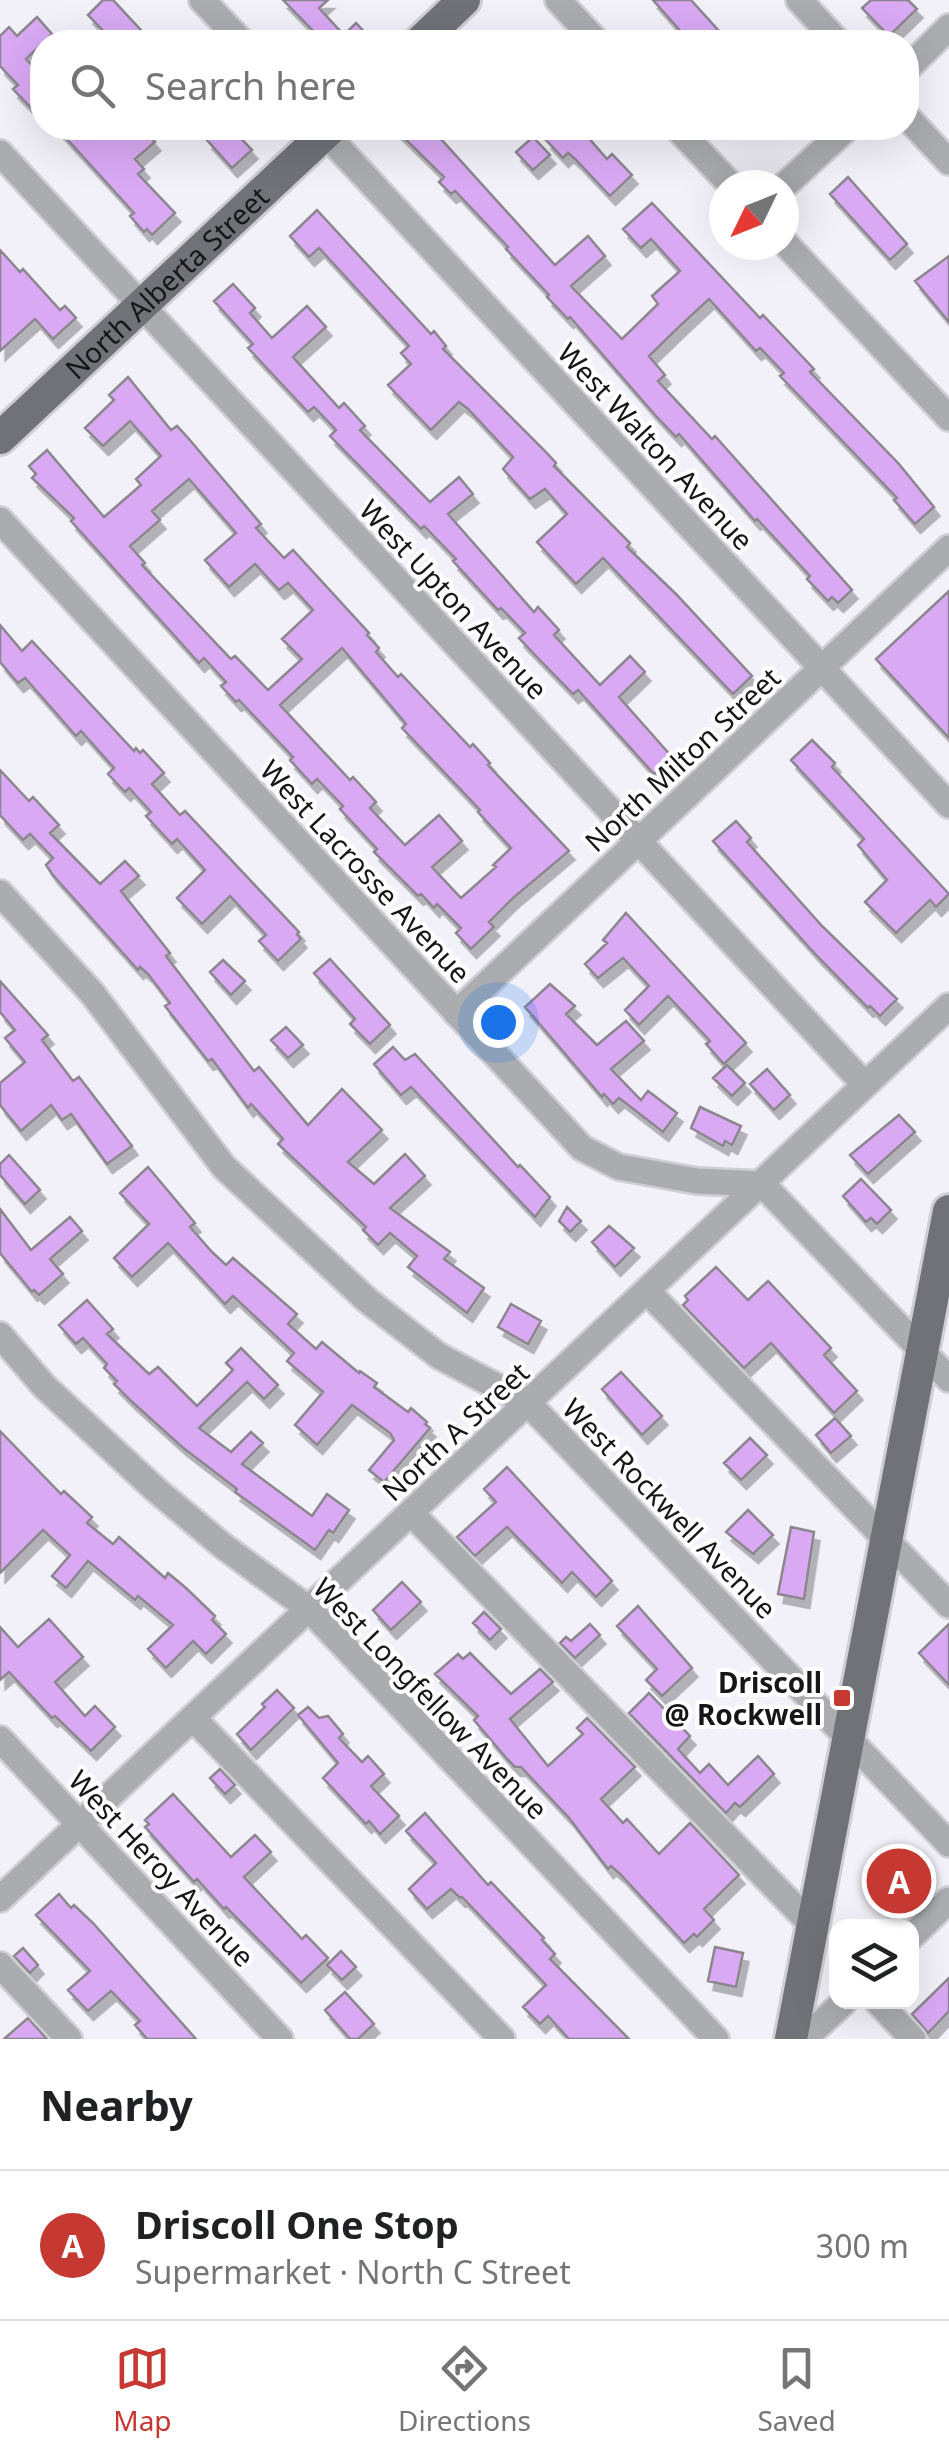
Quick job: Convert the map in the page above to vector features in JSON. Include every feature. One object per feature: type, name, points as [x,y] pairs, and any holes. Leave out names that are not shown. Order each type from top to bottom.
[{"type":"main road","points":[[433,30],[464,0]]},
{"type":"main road","name":"North Alberta Street","points":[[0,438],[315,140]]},
{"type":"main road","points":[[792,2039],[949,1211]]},
{"type":"street","points":[[202,0],[231,30]]},
{"type":"street","points":[[558,0],[587,30]]},
{"type":"street","points":[[798,0],[827,30]]},
{"type":"street","points":[[919,57],[949,27]]},
{"type":"street","points":[[919,130],[949,162]]},
{"type":"street","name":"West Walton Avenue","points":[[336,140],[949,805]]},
{"type":"street","points":[[688,140],[717,170]]},
{"type":"street","points":[[799,172],[834,140]]},
{"type":"street","name":"West Upton Avenue","points":[[0,153],[865,1085]]},
{"type":"street","points":[[799,258],[949,418]]},
{"type":"street","name":"West Lacrosse Avenue","points":[[0,520],[582,1148],[619,1167],[697,1181],[762,1184]]},
{"type":"street","name":"North Milton Street","points":[[456,1013],[949,548]]},
{"type":"street","name":"West Rockwell Avenue","points":[[0,893],[92,994],[224,1167],[367,1300],[439,1356],[528,1403],[949,1844]]},
{"type":"street","name":"North A Street","points":[[0,1899],[949,1006]]},
{"type":"street","points":[[762,1184],[949,1379]]},
{"type":"street","points":[[647,1292],[949,1606]]},
{"type":"street","name":"West Longfellow Avenue","points":[[0,1335],[44,1386],[155,1489],[223,1546],[309,1609],[716,2039]]},
{"type":"street","points":[[411,1513],[812,1925]]},
{"type":"street","points":[[194,1718],[502,2039]]},
{"type":"street","name":"West Heroy Avenue","points":[[0,1739],[280,2039]]},
{"type":"street","points":[[919,1929],[949,1900]]},
{"type":"street","points":[[0,1964],[70,2039]]},
{"type":"street","points":[[804,2039],[836,2009]]},
{"type":"street","points":[[885,2009],[914,2039]]},
{"type":"building","points":[[103,0],[113,0],[141,30],[102,30],[88,15]]},
{"type":"building","points":[[283,0],[328,0],[319,8],[339,30],[312,30]]},
{"type":"building","points":[[653,0],[691,0],[718,30],[679,30]]},
{"type":"building","points":[[871,0],[908,0],[917,9],[895,30],[883,30],[862,8]]},
{"type":"building","points":[[37,17],[48,30],[30,30],[30,55],[26,59],[30,63],[30,107],[13,89],[18,85],[0,66],[0,36],[9,27],[17,36]]},
{"type":"building","points":[[68,140],[155,142],[135,159],[144,169],[138,174],[175,213],[152,235],[130,216],[134,213]]},
{"type":"building","points":[[207,140],[242,140],[252,150],[232,168]]},
{"type":"building","points":[[406,140],[442,140],[555,265],[588,236],[605,256],[571,286],[622,339],[658,304],[652,296],[680,271],[651,239],[641,248],[623,229],[652,203],[760,318],[763,315],[814,369],[810,372],[899,464],[934,507],[915,524],[894,500],[897,498],[780,376],[784,373],[760,348],[756,351],[709,299],[649,356],[665,375],[658,381],[712,439],[715,436],[852,590],[838,603],[832,597],[828,601],[807,579],[810,576],[755,521],[679,434],[676,437],[570,317],[547,297],[508,247],[455,191],[451,194],[439,182],[444,177]]},
{"type":"building","points":[[530,140],[536,140],[550,155],[533,170],[516,152]]},
{"type":"building","points":[[546,140],[590,140],[607,159],[612,154],[632,175],[610,196],[568,153],[563,158]]},
{"type":"building","points":[[848,177],[907,244],[890,260],[830,194]]},
{"type":"building","points":[[317,210],[431,334],[434,331],[446,346],[443,349],[630,543],[627,547],[752,676],[733,694],[603,558],[576,584],[537,542],[567,514],[545,489],[530,499],[503,469],[513,457],[468,409],[459,402],[431,430],[388,385],[411,364],[401,353],[409,346],[319,248],[309,257],[290,236]]},
{"type":"building","points":[[0,250],[60,310],[65,306],[76,318],[53,339],[35,319],[0,351]]},
{"type":"building","points":[[949,256],[949,322],[915,281]]},
{"type":"building","points":[[233,284],[255,308],[250,313],[272,338],[307,306],[326,327],[293,357],[339,408],[344,403],[365,426],[360,430],[430,502],[459,477],[473,494],[448,514],[534,612],[538,607],[559,630],[554,635],[600,685],[630,656],[645,672],[619,697],[673,758],[654,774],[578,690],[573,694],[519,638],[525,633],[501,608],[498,610],[453,561],[456,559],[330,436],[336,430],[314,407],[308,412],[248,348],[253,344],[214,301]]},
{"type":"building","points":[[128,377],[171,430],[177,426],[189,439],[261,524],[256,528],[284,558],[293,550],[369,633],[379,648],[376,652],[398,677],[401,674],[470,747],[473,744],[569,851],[489,922],[494,927],[471,949],[456,933],[461,928],[437,904],[434,908],[421,894],[418,896],[374,852],[377,849],[340,809],[343,806],[317,779],[312,784],[290,760],[293,757],[221,686],[226,682],[204,658],[199,663],[71,521],[74,518],[32,478],[36,474],[29,466],[47,450],[104,517],[141,485],[136,479],[161,456],[130,421],[103,446],[85,428],[114,400],[109,395]],"holes":[[[189,479],[236,533],[205,560],[229,587],[255,564],[279,590],[288,583],[313,610],[282,639],[302,659],[268,690],[235,656],[231,659],[142,565],[145,563],[130,546],[160,520],[152,511]],[[342,648],[406,724],[402,728],[511,848],[461,898],[432,867],[462,841],[439,815],[405,845],[370,808],[376,802],[353,777],[350,780],[280,705]]]},
{"type":"building","points":[[949,591],[949,738],[876,659]]},
{"type":"building","points":[[0,625],[22,651],[32,641],[134,751],[143,750],[164,773],[152,784],[180,815],[185,811],[299,932],[301,939],[278,961],[259,941],[266,935],[230,896],[202,924],[177,898],[205,870],[177,839],[172,844],[146,816],[151,812],[129,788],[125,792],[108,774],[114,768],[81,731],[76,736],[25,678],[18,683],[0,662]]},
{"type":"building","points":[[812,740],[835,763],[832,767],[949,894],[936,907],[930,900],[896,933],[865,902],[887,880],[858,845],[864,839],[791,760]]},
{"type":"building","points":[[0,770],[59,825],[50,833],[100,884],[125,861],[139,876],[121,891],[254,1071],[259,1067],[308,1125],[342,1089],[382,1130],[348,1162],[374,1184],[405,1154],[425,1176],[390,1208],[450,1252],[444,1259],[484,1288],[467,1313],[408,1267],[417,1256],[390,1233],[378,1245],[363,1230],[366,1227],[278,1144],[283,1139],[251,1104],[248,1108],[212,1059],[208,1061],[165,1006],[170,1003],[148,974],[140,967],[138,970],[52,874],[46,865],[53,858],[30,834],[23,840],[0,815]]},
{"type":"building","points":[[736,821],[751,838],[747,842],[822,926],[897,999],[880,1016],[816,955],[713,841]]},
{"type":"building","points":[[626,913],[746,1043],[724,1064],[706,1044],[710,1041],[668,996],[639,1025],[625,1010],[649,986],[623,958],[598,978],[585,964],[607,943],[603,940]]},
{"type":"building","points":[[330,959],[390,1025],[370,1044],[350,1024],[355,1019],[314,973]]},
{"type":"building","points":[[223,960],[245,981],[231,995],[210,972]]},
{"type":"building","points":[[0,981],[48,1035],[42,1040],[73,1081],[79,1077],[132,1146],[107,1164],[71,1114],[62,1120],[51,1105],[21,1131],[0,1105],[0,1083],[25,1062],[5,1038],[15,1030],[0,1012]]},
{"type":"building","points":[[550,984],[575,1006],[566,1014],[597,1045],[626,1021],[644,1041],[611,1069],[641,1100],[648,1091],[677,1113],[663,1132],[619,1098],[613,1104],[604,1094],[602,1097],[525,1007]]},
{"type":"building","points":[[286,1027],[303,1045],[288,1058],[271,1040]]},
{"type":"building","points":[[393,1047],[405,1060],[415,1054],[550,1197],[535,1217],[411,1087],[401,1095],[374,1064]]},
{"type":"building","points":[[727,1065],[745,1083],[732,1096],[713,1078]]},
{"type":"building","points":[[767,1069],[790,1095],[774,1110],[750,1084]]},
{"type":"building","points":[[700,1107],[741,1126],[732,1145],[725,1141],[723,1146],[691,1128]]},
{"type":"building","points":[[899,1115],[915,1132],[868,1174],[850,1155]]},
{"type":"building","points":[[9,1155],[40,1190],[25,1204],[0,1175],[0,1164]]},
{"type":"building","points":[[148,1167],[195,1223],[190,1227],[212,1252],[226,1265],[233,1258],[297,1314],[288,1324],[316,1349],[322,1342],[377,1383],[374,1387],[427,1422],[430,1428],[384,1482],[369,1470],[394,1440],[390,1433],[352,1405],[317,1445],[295,1425],[323,1392],[287,1361],[294,1353],[233,1296],[225,1304],[168,1243],[132,1277],[114,1258],[149,1224],[120,1193]]},
{"type":"building","points":[[861,1179],[891,1210],[877,1224],[871,1218],[866,1222],[843,1196]]},
{"type":"building","points":[[567,1207],[581,1221],[570,1232],[559,1221]]},
{"type":"building","points":[[0,1209],[31,1250],[70,1217],[82,1231],[50,1259],[63,1274],[39,1295],[32,1292],[0,1253]]},
{"type":"building","points":[[609,1226],[634,1248],[615,1267],[592,1242]]},
{"type":"building","points":[[716,1267],[748,1300],[768,1281],[831,1348],[824,1355],[857,1391],[834,1413],[771,1343],[744,1368],[683,1305],[688,1300],[685,1296]]},
{"type":"building","points":[[87,1300],[113,1329],[107,1334],[149,1374],[158,1367],[197,1406],[233,1370],[226,1363],[241,1348],[278,1385],[264,1399],[247,1382],[199,1428],[231,1452],[251,1432],[263,1443],[242,1464],[312,1516],[327,1494],[349,1510],[333,1533],[329,1530],[315,1550],[235,1492],[237,1489],[130,1400],[114,1384],[117,1381],[104,1368],[107,1364],[83,1338],[76,1344],[59,1325]]},
{"type":"building","points":[[511,1304],[541,1321],[528,1344],[498,1327]]},
{"type":"building","points":[[621,1372],[662,1416],[642,1435],[602,1389]]},
{"type":"building","points":[[835,1418],[851,1436],[831,1453],[816,1435]]},
{"type":"building","points":[[0,1431],[61,1494],[64,1491],[92,1517],[87,1523],[113,1544],[119,1537],[165,1578],[168,1573],[215,1616],[212,1620],[226,1634],[206,1654],[193,1641],[166,1668],[148,1649],[173,1625],[88,1561],[66,1588],[52,1576],[70,1555],[43,1530],[0,1573]]},
{"type":"building","points":[[750,1438],[767,1455],[741,1480],[724,1463]]},
{"type":"building","points":[[507,1467],[612,1581],[596,1597],[572,1572],[562,1583],[507,1527],[475,1556],[457,1537],[496,1502],[484,1489]]},
{"type":"building","points":[[748,1510],[773,1535],[753,1554],[726,1532]]},
{"type":"building","points":[[791,1527],[814,1532],[804,1599],[778,1594]]},
{"type":"building","points":[[402,1582],[421,1602],[391,1630],[373,1610]]},
{"type":"building","points":[[638,1606],[692,1668],[662,1696],[646,1680],[657,1669],[617,1626]]},
{"type":"building","points":[[484,1612],[501,1629],[490,1640],[473,1623]]},
{"type":"building","points":[[49,1619],[83,1657],[55,1682],[85,1716],[95,1706],[115,1727],[91,1751],[55,1716],[52,1718],[9,1672],[0,1680],[0,1627],[18,1647]]},
{"type":"building","points":[[590,1624],[600,1635],[575,1658],[560,1643],[566,1637],[571,1641]]},
{"type":"building","points":[[949,1624],[949,1685],[919,1653]]},
{"type":"building","points":[[470,1653],[511,1694],[540,1669],[553,1682],[510,1719],[548,1766],[583,1734],[577,1728],[587,1718],[635,1767],[601,1799],[623,1823],[627,1819],[659,1854],[690,1823],[739,1875],[704,1909],[714,1920],[697,1937],[694,1934],[684,1943],[620,1874],[611,1866],[608,1869],[569,1818],[521,1767],[507,1759],[474,1720],[478,1716],[435,1674],[458,1654],[463,1659]]},
{"type":"building","points":[[277,1690],[294,1708],[251,1750],[237,1734]]},
{"type":"building","points":[[649,1693],[690,1736],[678,1749],[700,1773],[709,1764],[728,1785],[758,1756],[774,1774],[740,1807],[735,1803],[726,1813],[629,1713]]},
{"type":"building","points":[[308,1707],[319,1718],[328,1716],[343,1734],[339,1738],[362,1762],[368,1756],[384,1774],[371,1786],[399,1816],[380,1834],[323,1778],[338,1763],[298,1715]]},
{"type":"building","points":[[220,1769],[235,1785],[225,1794],[210,1778]]},
{"type":"building","points":[[173,1794],[231,1857],[255,1835],[271,1852],[244,1877],[302,1939],[306,1935],[328,1958],[301,1983],[197,1879],[194,1882],[145,1827],[149,1824],[145,1820]]},
{"type":"building","points":[[425,1813],[488,1885],[491,1882],[544,1938],[555,1954],[550,1959],[629,2039],[569,2039],[548,2016],[540,2024],[523,2007],[546,1985],[462,1897],[451,1889],[427,1909],[409,1889],[436,1863],[406,1831]]},
{"type":"building","points":[[901,1856],[924,1880],[897,1906],[874,1881]]},
{"type":"building","points":[[59,1894],[93,1923],[196,2039],[147,2039],[135,2025],[140,2021],[111,1991],[88,2011],[68,1990],[90,1971],[36,1915]]},
{"type":"building","points":[[715,1947],[743,1953],[736,1987],[708,1981]]},
{"type":"building","points":[[23,1948],[38,1965],[30,1973],[14,1956]]},
{"type":"building","points":[[341,1951],[356,1967],[342,1980],[327,1965]]},
{"type":"building","points":[[949,1978],[949,2011],[928,2033],[912,2014]]},
{"type":"building","points":[[345,1992],[374,2024],[358,2039],[350,2039],[325,2010]]},
{"type":"building","points":[[28,2018],[47,2039],[4,2039]]},
{"type":"place","name":"Driscoll @ Rockwell","points":[[842,1698]]},
{"type":"place","name":"Driscoll One Stop","points":[[899,1881]]}]
